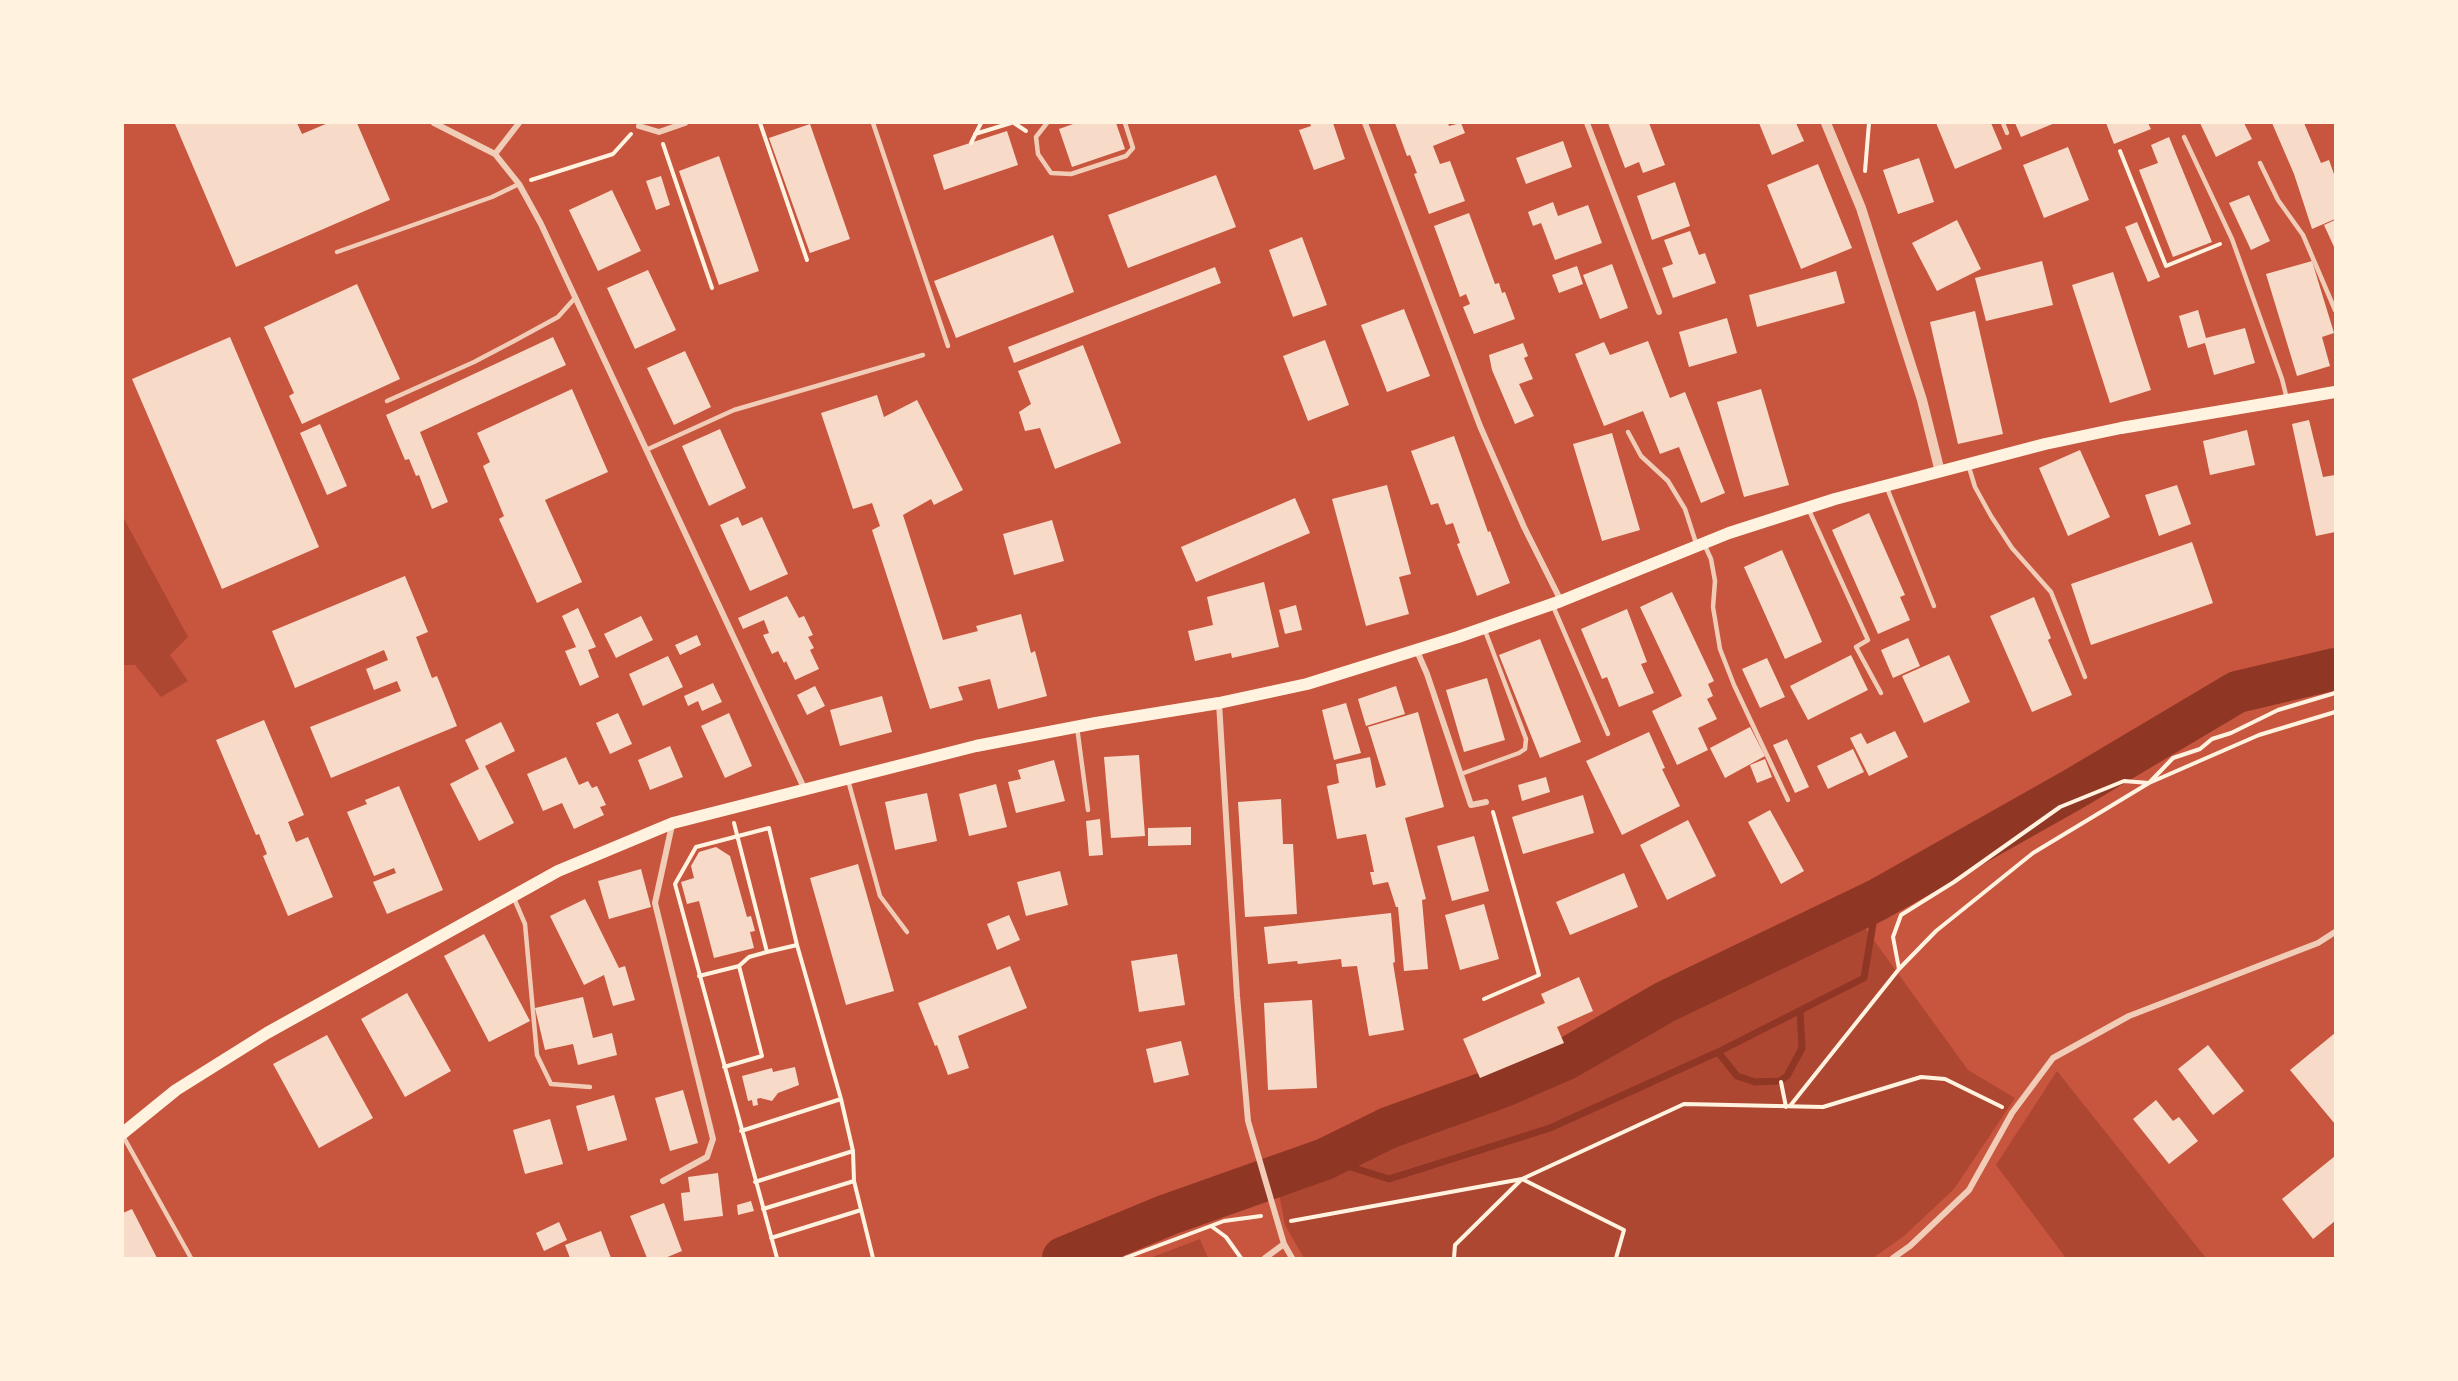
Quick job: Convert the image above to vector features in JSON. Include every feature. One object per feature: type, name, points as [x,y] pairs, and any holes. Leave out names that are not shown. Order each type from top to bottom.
[{"type":"main road","points":[[123,1134],[176,1090],[267,1033],[558,871],[673,823],[976,746],[1219,703],[1307,684],[1484,628],[1556,602],[1700,544],[1808,508],[2046,444],[2121,428],[2335,392]]},
{"type":"street","points":[[434,123],[495,154],[519,184],[575,298],[804,788]]},
{"type":"street","points":[[495,154],[519,123]]},
{"type":"street","points":[[639,126],[659,132],[685,123]]},
{"type":"street","points":[[1365,123],[1480,426],[1556,602]]},
{"type":"street","points":[[1587,123],[1659,312]]},
{"type":"street","points":[[1826,123],[1861,208],[1922,400],[1940,472]]},
{"type":"street","points":[[1417,651],[1427,674],[1471,805],[1486,802]]},
{"type":"street","points":[[1219,703],[1237,996],[1248,1121],[1284,1244],[1292,1258]]},
{"type":"street","points":[[663,1181],[707,1157],[713,1139],[655,903],[673,823]]},
{"type":"street","points":[[1893,1258],[1910,1246],[1969,1190],[2012,1113],[2053,1058],[2129,1016],[2318,943],[2335,932]]},
{"type":"street","points":[[1265,1258],[1284,1244]]},
{"type":"lane","points":[[873,123],[948,346]]},
{"type":"lane","points":[[1047,123],[1036,137],[1038,154],[1051,173],[1071,174],[1126,156],[1133,148],[1125,123]]},
{"type":"lane","points":[[2003,123],[2007,134]]},
{"type":"lane","points":[[2184,137],[2232,239],[2287,399]]},
{"type":"lane","points":[[2260,163],[2278,200],[2303,235],[2335,310]]},
{"type":"lane","points":[[337,252],[492,197],[519,184]]},
{"type":"lane","points":[[387,401],[474,362],[558,317],[575,298]]},
{"type":"lane","points":[[646,450],[734,410],[923,355]]},
{"type":"lane","points":[[1628,432],[1641,456],[1668,481],[1685,509],[1700,544],[1711,559],[1715,581],[1713,607],[1720,649],[1734,685],[1788,800]]},
{"type":"lane","points":[[1968,464],[1975,487],[1991,516],[2012,548],[2051,592],[2085,677]]},
{"type":"lane","points":[[1886,486],[1934,606]]},
{"type":"lane","points":[[1808,508],[1868,640],[1856,647],[1881,693]]},
{"type":"lane","points":[[1556,602],[1608,734]]},
{"type":"lane","points":[[1461,774],[1525,749],[1526,739],[1484,628]]},
{"type":"lane","points":[[1077,727],[1088,810]]},
{"type":"lane","points":[[847,778],[880,896],[907,932]]},
{"type":"lane","points":[[513,896],[525,924],[537,1055],[551,1084],[590,1087]]},
{"type":"lane","points":[[123,1134],[190,1258]]},
{"type":"path","points":[[760,123],[807,260]]},
{"type":"path","points":[[971,143],[981,123]]},
{"type":"path","points":[[975,134],[1011,123]]},
{"type":"path","points":[[1864,176],[1869,123]]},
{"type":"path","points":[[519,184],[613,154],[639,126]]},
{"type":"path","points":[[659,132],[712,288]]},
{"type":"path","points":[[2121,151],[2166,266],[2232,239]]},
{"type":"path","points":[[2149,783],[2173,758],[2200,749],[2212,739],[2231,733],[2278,710],[2335,693]]},
{"type":"path","points":[[1788,1107],[1899,969],[1936,931],[2033,853],[2149,783],[2259,735],[2335,712]]},
{"type":"path","points":[[1899,969],[1893,937],[1901,915],[1954,882],[2060,807],[2124,781],[2149,783]]},
{"type":"path","points":[[1484,999],[1539,975],[1493,812],[1486,802]]},
{"type":"path","points":[[777,1258],[675,884],[696,847],[769,828],[797,945],[841,1099],[853,1151],[854,1181],[873,1258]]},
{"type":"path","points":[[738,836],[767,952]]},
{"type":"path","points":[[699,976],[739,966],[750,957],[797,945]]},
{"type":"path","points":[[724,1067],[762,1056],[739,966]]},
{"type":"path","points":[[1278,1224],[1522,1179],[1684,1104],[1823,1107],[1921,1077],[1945,1079],[1987,1099]]},
{"type":"path","points":[[1781,1082],[1788,1107]]},
{"type":"path","points":[[741,1131],[841,1099]]},
{"type":"path","points":[[755,1182],[853,1151]]},
{"type":"path","points":[[1454,1258],[1455,1245],[1522,1179]]},
{"type":"path","points":[[1522,1179],[1624,1230],[1616,1258]]},
{"type":"path","points":[[763,1209],[854,1181]]},
{"type":"path","points":[[771,1239],[861,1210]]},
{"type":"path","points":[[1125,1258],[1224,1221],[1275,1214]]},
{"type":"path","points":[[1211,1226],[1226,1237],[1241,1258]]},
{"type":"shaded area","points":[[123,517],[188,637],[170,655],[188,681],[161,697],[135,665],[123,665]]},
{"type":"shaded area","points":[[1857,917],[1968,1070],[2015,1098],[1954,1189],[1904,1236],[1873,1258],[1304,1258],[1285,1225],[1276,1178],[1512,1088]]},
{"type":"shaded area","points":[[2057,1071],[2206,1258],[2066,1258],[1996,1165]]},
{"type":"shaded area","points":[[1200,1239],[1208,1258],[1150,1258]]},
{"type":"building","points":[[297,123],[302,134],[328,123],[357,123],[390,200],[236,267],[175,124]]},
{"type":"building","points":[[1076,123],[1116,123],[1125,149],[1072,167],[1059,129]]},
{"type":"building","points":[[1310,123],[1333,123],[1345,159],[1314,170],[1299,130],[1311,126]]},
{"type":"building","points":[[1395,123],[1448,123],[1449,126],[1461,123],[1465,133],[1433,146],[1440,164],[1450,161],[1465,201],[1429,214],[1414,174],[1417,173],[1410,155],[1407,156]]},
{"type":"building","points":[[1608,123],[1649,123],[1665,165],[1643,173],[1639,162],[1625,168]]},
{"type":"building","points":[[1759,123],[1796,123],[1804,141],[1772,155]]},
{"type":"building","points":[[1936,123],[1991,123],[2002,149],[1955,169]]},
{"type":"building","points":[[2015,123],[2055,123],[2021,137]]},
{"type":"building","points":[[2106,123],[2148,123],[2151,129],[2114,144]]},
{"type":"building","points":[[2200,123],[2244,123],[2252,139],[2216,157]]},
{"type":"building","points":[[2272,123],[2304,123],[2321,163],[2329,160],[2335,177],[2335,219],[2312,229],[2294,174]]},
{"type":"building","points":[[810,124],[850,239],[810,253],[769,138]]},
{"type":"building","points":[[1007,131],[1018,165],[944,190],[933,155]]},
{"type":"building","points":[[2169,137],[2212,242],[2173,257],[2139,170],[2158,163],[2151,145]]},
{"type":"building","points":[[1563,141],[1572,167],[1526,184],[1516,158]]},
{"type":"building","points":[[2068,147],[2089,200],[2044,218],[2023,165]]},
{"type":"building","points":[[719,156],[759,271],[719,285],[679,171]]},
{"type":"building","points":[[1919,158],[1934,202],[1898,214],[1883,170]]},
{"type":"building","points":[[1818,164],[1852,248],[1801,269],[1767,185]]},
{"type":"building","points":[[1216,175],[1236,227],[1128,268],[1108,215]]},
{"type":"building","points":[[661,176],[670,205],[656,210],[646,181]]},
{"type":"building","points":[[1675,182],[1690,226],[1652,240],[1637,196]]},
{"type":"building","points":[[612,190],[641,251],[598,271],[569,210]]},
{"type":"building","points":[[2249,195],[2270,241],[2251,250],[2229,203]]},
{"type":"building","points":[[1553,202],[1558,216],[1588,205],[1602,243],[1555,260],[1541,223],[1533,226],[1528,212]]},
{"type":"building","points":[[1469,213],[1495,284],[1499,283],[1502,293],[1505,292],[1515,319],[1474,334],[1463,307],[1470,304],[1466,294],[1460,297],[1434,226]]},
{"type":"building","points":[[1957,220],[1981,269],[1937,291],[1912,243]]},
{"type":"building","points":[[2335,220],[2335,249],[2324,225]]},
{"type":"building","points":[[2137,222],[2160,277],[2148,282],[2125,227]]},
{"type":"building","points":[[1690,231],[1699,255],[1705,253],[1716,283],[1673,298],[1662,268],[1673,264],[1664,240]]},
{"type":"building","points":[[1053,235],[1074,292],[956,338],[934,281]]},
{"type":"building","points":[[1302,237],[1327,305],[1293,317],[1269,250]]},
{"type":"building","points":[[2042,261],[2053,305],[1986,321],[1975,278]]},
{"type":"building","points":[[2312,261],[2334,333],[2322,337],[2330,366],[2297,376],[2266,274]]},
{"type":"building","points":[[1612,264],[1628,308],[1600,319],[1583,275]]},
{"type":"building","points":[[1577,266],[1583,284],[1559,293],[1552,275]]},
{"type":"building","points":[[1215,267],[1221,283],[1014,363],[1008,347]]},
{"type":"building","points":[[648,270],[676,330],[635,349],[607,288]]},
{"type":"building","points":[[1836,271],[1845,303],[1757,327],[1749,295]]},
{"type":"building","points":[[2113,272],[2151,390],[2110,403],[2072,285]]},
{"type":"building","points":[[357,284],[400,379],[302,424],[289,396],[294,393],[264,327]]},
{"type":"building","points":[[1404,309],[1430,376],[1387,392],[1361,325]]},
{"type":"building","points":[[2198,310],[2206,338],[2245,328],[2255,363],[2214,375],[2205,343],[2188,348],[2179,316]]},
{"type":"building","points":[[1975,311],[2003,434],[1958,444],[1930,322]]},
{"type":"building","points":[[1727,318],[1737,353],[1689,367],[1679,332]]},
{"type":"building","points":[[230,337],[319,547],[222,589],[132,379]]},
{"type":"building","points":[[553,337],[566,365],[420,432],[448,502],[432,509],[419,475],[416,476],[409,459],[405,460],[386,415]]},
{"type":"building","points":[[1325,340],[1349,405],[1308,421],[1283,356]]},
{"type":"building","points":[[1648,341],[1670,398],[1685,392],[1725,493],[1701,503],[1679,447],[1660,454],[1643,411],[1604,426],[1575,354],[1604,342],[1610,355]]},
{"type":"building","points":[[1523,343],[1528,356],[1524,358],[1533,379],[1519,384],[1534,416],[1515,424],[1492,370],[1489,355]]},
{"type":"building","points":[[1083,345],[1121,443],[1055,469],[1040,428],[1025,431],[1019,412],[1031,404],[1018,371]]},
{"type":"building","points":[[685,351],[711,407],[674,425],[647,368]]},
{"type":"building","points":[[572,389],[608,472],[545,500],[582,582],[537,603],[499,519],[504,516],[483,466],[490,462],[477,433]]},
{"type":"building","points":[[1761,389],[1789,485],[1744,497],[1717,402]]},
{"type":"building","points":[[877,395],[884,417],[917,400],[963,490],[934,505],[931,499],[903,515],[943,640],[978,631],[976,626],[1021,614],[1031,653],[1035,651],[1047,696],[998,709],[990,679],[958,687],[963,700],[930,709],[872,530],[880,526],[872,503],[853,509],[821,413]]},
{"type":"building","points":[[2309,420],[2323,477],[2335,475],[2335,532],[2316,536],[2292,424]]},
{"type":"building","points":[[320,424],[347,486],[327,495],[300,433]]},
{"type":"building","points":[[720,429],[746,488],[709,506],[682,446]]},
{"type":"building","points":[[2247,430],[2255,465],[2210,475],[2203,441]]},
{"type":"building","points":[[1612,433],[1640,530],[1602,541],[1573,444]]},
{"type":"building","points":[[1454,436],[1488,532],[1490,531],[1510,583],[1477,596],[1457,544],[1460,543],[1453,523],[1446,525],[1438,503],[1431,505],[1411,451]]},
{"type":"building","points":[[2080,450],[2110,517],[2068,536],[2039,468]]},
{"type":"building","points":[[1387,485],[1411,574],[1399,577],[1409,614],[1366,626],[1332,499]]},
{"type":"building","points":[[2177,485],[2191,524],[2159,536],[2145,495]]},
{"type":"building","points":[[1295,498],[1310,533],[1196,582],[1181,547]]},
{"type":"building","points":[[1869,513],[1905,595],[1900,597],[1910,620],[1878,634],[1832,530]]},
{"type":"building","points":[[738,517],[742,526],[762,517],[788,574],[750,591],[720,525]]},
{"type":"building","points":[[1052,520],[1064,561],[1014,575],[1003,534]]},
{"type":"building","points":[[2192,542],[2213,603],[2091,645],[2071,584]]},
{"type":"building","points":[[1782,550],[1822,642],[1785,659],[1744,567]]},
{"type":"building","points":[[405,576],[428,632],[416,637],[432,678],[437,676],[457,726],[331,778],[310,727],[401,691],[397,681],[374,690],[366,669],[388,660],[384,650],[295,688],[272,631]]},
{"type":"building","points":[[1264,582],[1279,647],[1232,658],[1231,653],[1195,661],[1188,631],[1213,625],[1207,597]]},
{"type":"building","points":[[1672,592],[1714,681],[1708,684],[1713,696],[1707,699],[1717,719],[1698,728],[1708,750],[1677,765],[1652,711],[1682,696],[1640,607]]},
{"type":"building","points":[[787,596],[799,618],[804,616],[813,635],[808,637],[814,648],[810,650],[819,669],[795,680],[786,661],[784,663],[778,651],[772,654],[763,635],[769,633],[764,620],[743,629],[738,618]]},
{"type":"building","points":[[2034,597],[2051,638],[2048,640],[2072,695],[2032,712],[1990,616]]},
{"type":"building","points":[[1296,605],[1302,630],[1285,634],[1279,610]]},
{"type":"building","points":[[578,608],[596,647],[588,650],[599,677],[580,686],[565,651],[576,647],[562,616]]},
{"type":"building","points":[[1627,609],[1647,662],[1641,664],[1654,693],[1619,707],[1607,677],[1602,679],[1581,629]]},
{"type":"building","points":[[641,616],[653,640],[616,658],[604,634]]},
{"type":"building","points":[[697,635],[701,645],[680,655],[675,645]]},
{"type":"building","points":[[1908,638],[1920,666],[1893,678],[1881,650]]},
{"type":"building","points":[[1540,639],[1581,742],[1540,758],[1499,655]]},
{"type":"building","points":[[1851,655],[1868,690],[1808,720],[1790,686]]},
{"type":"building","points":[[1949,655],[1970,702],[1924,723],[1902,676]]},
{"type":"building","points":[[668,656],[683,687],[643,706],[629,674]]},
{"type":"building","points":[[1767,658],[1785,697],[1760,708],[1742,669]]},
{"type":"building","points":[[1487,678],[1505,740],[1464,752],[1446,690]]},
{"type":"building","points":[[713,683],[722,702],[702,711],[698,701],[688,706],[684,696]]},
{"type":"building","points":[[815,686],[825,706],[807,715],[797,695]]},
{"type":"building","points":[[1396,686],[1405,714],[1366,726],[1358,699]]},
{"type":"building","points":[[882,696],[892,732],[840,746],[830,710]]},
{"type":"building","points":[[1346,703],[1361,753],[1334,760],[1322,710]]},
{"type":"building","points":[[1418,712],[1444,807],[1405,818],[1426,899],[1422,900],[1428,969],[1404,971],[1398,907],[1396,907],[1388,882],[1373,885],[1370,872],[1374,872],[1366,834],[1337,839],[1327,786],[1339,783],[1336,764],[1370,757],[1376,788],[1386,785],[1368,727]]},
{"type":"building","points":[[618,713],[632,744],[610,754],[596,723]]},
{"type":"building","points":[[729,713],[752,766],[725,778],[701,726]]},
{"type":"building","points":[[264,720],[304,815],[288,822],[296,842],[308,837],[333,897],[288,916],[263,856],[267,854],[259,834],[256,835],[216,740]]},
{"type":"building","points":[[501,722],[515,751],[485,766],[514,823],[479,841],[450,784],[479,769],[465,740]]},
{"type":"building","points":[[1750,727],[1765,756],[1725,778],[1710,748]]},
{"type":"building","points":[[1895,731],[1908,757],[1869,776],[1850,738],[1861,733],[1867,744]]},
{"type":"building","points":[[1649,732],[1665,768],[1662,769],[1680,806],[1622,835],[1586,761]]},
{"type":"building","points":[[1787,739],[1809,787],[1795,793],[1773,745]]},
{"type":"building","points":[[670,746],[683,777],[650,790],[638,760]]},
{"type":"building","points":[[1853,749],[1864,772],[1828,789],[1817,766]]},
{"type":"building","points":[[1139,755],[1145,836],[1111,838],[1104,757]]},
{"type":"building","points":[[566,757],[579,785],[588,781],[592,788],[597,786],[606,805],[600,807],[604,815],[574,829],[562,803],[543,811],[527,774]]},
{"type":"building","points":[[1765,759],[1772,777],[1757,783],[1750,765]]},
{"type":"building","points":[[1054,760],[1065,801],[1016,813],[1008,782],[1021,779],[1018,770]]},
{"type":"building","points":[[1546,777],[1550,792],[1522,801],[1518,785]]},
{"type":"building","points":[[996,784],[1007,827],[969,836],[959,794]]},
{"type":"building","points":[[399,786],[443,890],[387,914],[373,882],[396,873],[394,868],[374,876],[347,812],[367,804],[365,800]]},
{"type":"building","points":[[927,793],[937,841],[895,850],[885,802]]},
{"type":"building","points":[[1583,795],[1594,833],[1523,854],[1512,817]]},
{"type":"building","points":[[1281,799],[1283,844],[1293,844],[1297,914],[1245,917],[1238,802]]},
{"type":"building","points":[[1770,810],[1804,871],[1781,884],[1748,822]]},
{"type":"building","points":[[1100,819],[1103,855],[1089,856],[1086,821]]},
{"type":"building","points":[[1688,820],[1716,876],[1667,900],[1640,845]]},
{"type":"building","points":[[1191,827],[1191,845],[1148,846],[1148,828]]},
{"type":"building","points":[[1474,836],[1489,891],[1452,901],[1437,846]]},
{"type":"building","points":[[716,847],[730,856],[747,917],[751,916],[755,931],[750,932],[754,948],[714,958],[699,901],[687,904],[681,882],[694,878],[691,866],[699,852]]},
{"type":"building","points":[[858,864],[894,991],[846,1005],[810,878]]},
{"type":"building","points":[[641,869],[651,907],[609,919],[598,881]]},
{"type":"building","points":[[1060,871],[1068,905],[1026,916],[1017,882]]},
{"type":"building","points":[[1624,873],[1638,907],[1570,935],[1556,902]]},
{"type":"building","points":[[585,899],[619,968],[625,966],[635,1000],[613,1006],[604,975],[584,985],[550,916]]},
{"type":"building","points":[[1484,904],[1499,959],[1460,970],[1445,915]]},
{"type":"building","points":[[1391,913],[1395,962],[1393,963],[1404,1030],[1369,1036],[1357,966],[1342,967],[1341,959],[1298,964],[1297,961],[1268,964],[1264,927]]},
{"type":"building","points":[[1009,915],[1020,940],[997,950],[987,924]]},
{"type":"building","points":[[484,934],[530,1021],[489,1042],[444,956]]},
{"type":"building","points":[[1177,954],[1185,1005],[1139,1012],[1131,961]]},
{"type":"building","points":[[1010,966],[1027,1008],[958,1036],[969,1068],[948,1075],[918,1003]]},
{"type":"building","points":[[1579,977],[1593,1011],[1557,1027],[1564,1043],[1480,1078],[1463,1039],[1545,1003],[1541,994]]},
{"type":"building","points":[[407,993],[451,1071],[405,1097],[361,1019]]},
{"type":"building","points":[[583,997],[593,1038],[612,1033],[617,1055],[578,1065],[573,1044],[545,1050],[535,1008]]},
{"type":"building","points":[[1312,1000],[1317,1088],[1268,1090],[1264,1003]]},
{"type":"building","points":[[2335,1033],[2335,1124],[2290,1070]]},
{"type":"building","points":[[327,1035],[373,1118],[319,1148],[273,1064]]},
{"type":"building","points":[[1181,1041],[1189,1075],[1154,1083],[1146,1049]]},
{"type":"building","points":[[2208,1045],[2244,1091],[2213,1115],[2178,1069]]},
{"type":"building","points":[[795,1067],[799,1085],[778,1093],[772,1101],[760,1098],[757,1099],[758,1105],[753,1106],[752,1100],[748,1101],[742,1076],[772,1068],[773,1072]]},
{"type":"building","points":[[683,1090],[698,1143],[670,1151],[655,1098]]},
{"type":"building","points":[[614,1095],[627,1140],[588,1151],[576,1106]]},
{"type":"building","points":[[2156,1100],[2173,1121],[2179,1117],[2198,1141],[2169,1164],[2133,1119]]},
{"type":"building","points":[[550,1119],[563,1164],[525,1174],[513,1130]]},
{"type":"building","points":[[2335,1156],[2335,1221],[2313,1239],[2282,1199]]},
{"type":"building","points":[[718,1173],[723,1216],[684,1221],[681,1193],[690,1192],[688,1177]]},
{"type":"building","points":[[751,1201],[754,1211],[738,1215],[737,1205]]},
{"type":"building","points":[[664,1203],[682,1251],[665,1258],[647,1258],[630,1216]]},
{"type":"building","points":[[132,1209],[157,1258],[123,1258],[123,1213]]},
{"type":"building","points":[[559,1222],[567,1240],[544,1251],[536,1233]]},
{"type":"building","points":[[601,1231],[611,1258],[570,1258],[565,1245]]},
{"type":"waterway","points":[[1063,1258],[1167,1215],[1325,1159],[1388,1128],[1504,1086],[1566,1059],[1665,1002],[1877,900],[2072,790],[2237,692],[2335,669]]},
{"type":"waterway","points":[[1325,1159],[1389,1179],[1550,1128],[1718,1052],[1864,978],[1877,900]]},
{"type":"waterway","points":[[1718,1052],[1737,1076],[1755,1082],[1780,1081],[1787,1076],[1802,1048],[1800,1011]]}]
